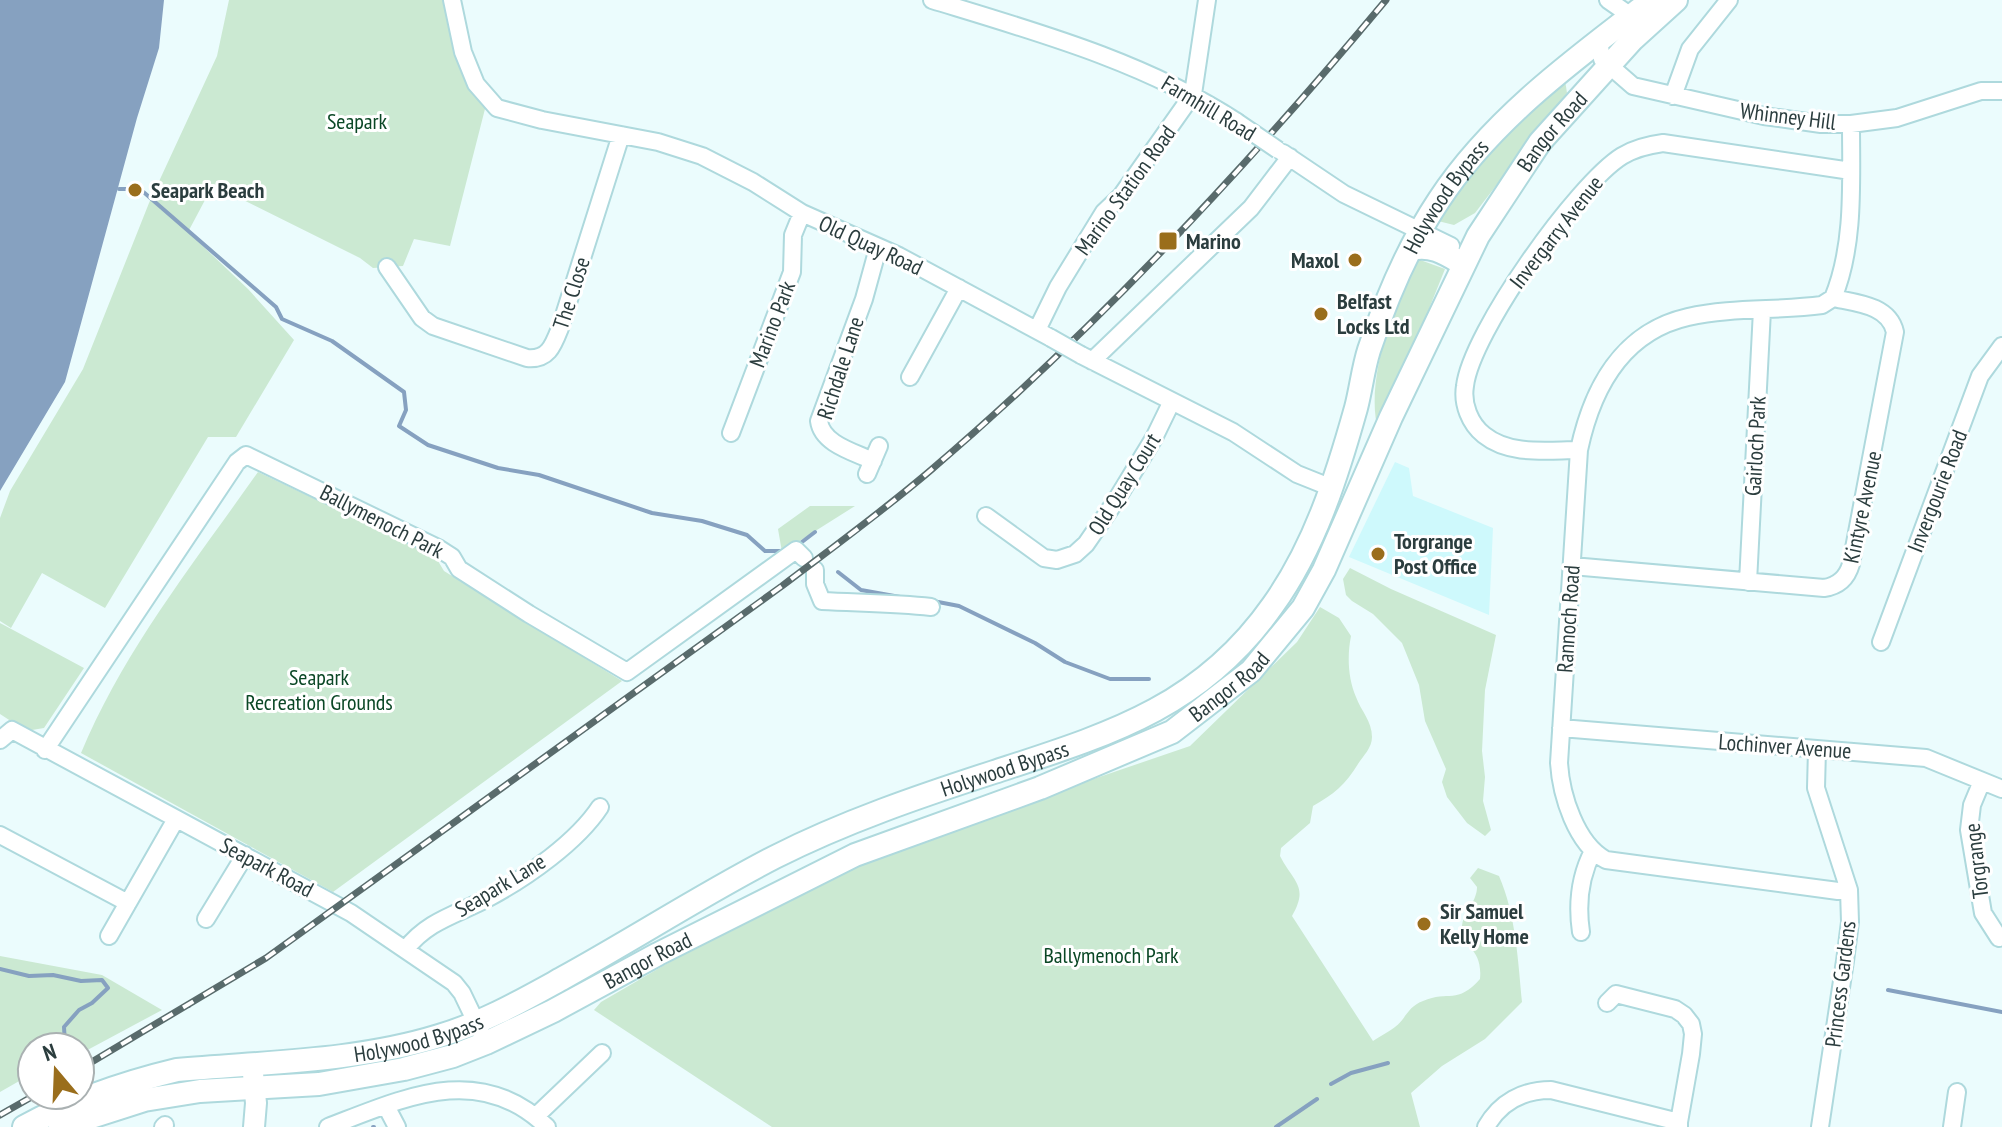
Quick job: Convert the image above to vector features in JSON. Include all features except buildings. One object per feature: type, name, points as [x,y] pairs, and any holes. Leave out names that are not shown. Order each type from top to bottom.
[{"type":"highway","name":"Holywood Bypass","points":[[60,1127],[144,1100],[200,1091],[319,1084],[412,1068],[482,1033],[610,952],[777,856],[844,826],[1074,747],[1150,715],[1189,688],[1240,647],[1274,605],[1310,541],[1332,488],[1357,405],[1368,353],[1388,299],[1440,198],[1475,153],[1515,112],[1564,71],[1603,55],[1631,16],[1652,0]]},
{"type":"highway","name":"Bangor Road","points":[[482,1033],[855,855],[1040,788],[1144,746],[1172,732],[1251,671],[1303,608],[1324,570],[1391,417],[1478,236],[1540,142],[1603,55],[1676,0]]},
{"type":"highway","points":[[1416,240],[1423,246],[1466,259]]},
{"type":"highway","points":[[1189,688],[1205,708]]},
{"type":"highway","name":"Holywood Bypass","points":[[24,1127],[84,1097],[177,1070],[389,1049],[441,1036],[482,1033]]},
{"type":"main road","points":[[252,1064],[254,1127]]},
{"type":"street","name":"Old Quay Road","points":[[452,0],[463,52],[476,84],[496,107],[542,120],[658,142],[702,156],[753,182],[802,213],[959,288],[1171,403],[1233,432],[1297,474],[1332,488]]},
{"type":"street","name":"Farmhill Road","points":[[932,0],[1099,54],[1193,94],[1416,240]]},
{"type":"street","points":[[1193,94],[1207,0]]},
{"type":"street","points":[[1608,0],[1631,16]]},
{"type":"street","points":[[1673,96],[1690,49],[1729,0]]},
{"type":"street","name":"Whinney Hill","points":[[1603,55],[1633,86],[1764,116],[1821,124],[1897,118],[1981,91],[2002,91]]},
{"type":"street","name":"Marino Station Road","points":[[1044,334],[1058,287],[1104,212],[1121,196],[1193,94]]},
{"type":"street","points":[[1833,298],[1846,242],[1851,124]]},
{"type":"street","name":"The Close","points":[[387,267],[422,318],[433,326],[527,358],[546,355],[553,347],[560,328],[621,135]]},
{"type":"street","name":"Invergarry Avenue","points":[[1579,450],[1528,450],[1498,444],[1476,428],[1467,411],[1464,392],[1472,362],[1499,308],[1590,183],[1621,156],[1642,146],[1663,143],[1851,171]]},
{"type":"street","points":[[1087,358],[1251,208],[1284,154]]},
{"type":"street","name":"Marino Park","points":[[731,433],[792,272],[793,235],[802,213]]},
{"type":"street","name":"Richdale Lane","points":[[873,460],[827,438],[819,421],[864,299],[878,248]]},
{"type":"street","points":[[910,377],[959,288]]},
{"type":"street","name":"Rannoch Road","points":[[1593,851],[1573,818],[1562,785],[1559,763],[1579,450],[1588,412],[1610,369],[1632,346],[1659,328],[1689,317],[1822,305],[1833,298]]},
{"type":"street","name":"Kintyre Avenue","points":[[1572,566],[1824,588],[1840,582],[1849,569],[1895,332],[1891,320],[1881,312],[1833,298]]},
{"type":"street","name":"Gairloch Park","points":[[1748,582],[1762,310]]},
{"type":"street","name":"Invergourie Road","points":[[1881,642],[1980,376],[2002,346]]},
{"type":"street","name":"Old Quay Court","points":[[986,516],[1044,558],[1057,560],[1075,554],[1086,544],[1115,502],[1154,438],[1171,403]]},
{"type":"street","name":"Ballymenoch Park","points":[[45,750],[237,462],[246,455],[438,548],[452,557],[459,569],[627,672],[796,550],[810,564],[822,601],[858,604],[886,602],[931,607]]},
{"type":"street","name":"Lochinver Avenue","points":[[1561,728],[1926,758],[2002,789]]},
{"type":"street","name":"Seapark Road","points":[[6,735],[45,750],[351,913],[454,983],[482,1033]]},
{"type":"street","name":"Princess Gardens","points":[[1817,749],[1816,788],[1849,890],[1850,922],[1820,1127]]},
{"type":"street","name":"Torgrange","points":[[1982,781],[1972,805],[1969,830],[1983,913],[1999,938]]},
{"type":"street","name":"Seapark Lane","points":[[406,949],[419,932],[522,876],[598,817]]},
{"type":"street","points":[[109,936],[176,819]]},
{"type":"street","points":[[0,835],[128,903]]},
{"type":"street","points":[[1581,932],[1579,916],[1583,878],[1593,851],[1613,863],[1849,890]]},
{"type":"street","points":[[206,919],[245,855]]},
{"type":"street","points":[[1486,1127],[1495,1113],[1510,1100],[1540,1090],[1564,1092],[1679,1124],[1693,1034],[1688,1019],[1675,1009],[1616,994],[1607,1003]]},
{"type":"street","points":[[328,1127],[423,1093],[466,1089],[520,1104],[542,1122],[602,1053]]},
{"type":"street","points":[[1952,1127],[1957,1092]]},
{"type":"street","points":[[386,1106],[397,1127]]},
{"type":"shaded area","points":[[0,0],[164,0],[159,48],[65,382],[0,491]]},
{"type":"shaded area","points":[[1395,462],[1409,468],[1413,496],[1493,528],[1489,615],[1349,557]]},
{"type":"green space","name":"Seapark","points":[[229,0],[449,0],[486,105],[450,246],[414,239],[403,266],[373,268],[360,258],[213,185],[188,232],[248,289],[294,340],[236,437],[208,437],[105,608],[42,573],[11,628],[0,621],[0,518],[10,491],[83,369],[149,203],[217,56]]},
{"type":"green space","points":[[1565,80],[1567,93],[1475,213],[1454,225],[1434,220],[1476,160]]},
{"type":"green space","points":[[1412,257],[1445,269],[1379,433],[1375,413],[1378,368],[1390,320]]},
{"type":"green space","name":"Seapark Recreation Grounds","points":[[258,472],[435,556],[444,571],[622,681],[333,892],[81,753],[98,715],[139,643]]},
{"type":"green space","points":[[810,506],[855,506],[782,552],[778,529]]},
{"type":"green space","points":[[1350,568],[1496,635],[1485,690],[1483,801],[1491,830],[1485,836],[1467,823],[1447,797],[1442,782],[1446,769],[1425,721],[1419,685],[1402,643],[1373,614],[1346,595],[1343,579]]},
{"type":"green space","name":"Ballymenoch Park","points":[[1320,607],[1339,618],[1351,636],[1351,682],[1370,726],[1372,741],[1349,777],[1333,793],[1313,806],[1310,823],[1281,848],[1280,856],[1299,891],[1292,916],[1373,1041],[1395,1027],[1418,1004],[1465,992],[1480,979],[1478,960],[1465,940],[1462,928],[1477,887],[1470,878],[1478,868],[1499,876],[1513,922],[1522,1002],[1485,1039],[1442,1066],[1411,1093],[1420,1127],[772,1127],[594,1010],[601,1002],[680,956],[874,858],[956,826],[1190,746],[1297,642]]},
{"type":"green space","points":[[0,623],[84,668],[44,728],[26,731],[0,714]]},
{"type":"green space","points":[[0,956],[102,975],[162,1010],[96,1045],[96,1031],[16,1031],[16,1083],[0,1092]]},
{"type":"waterway","points":[[119,189],[140,189],[276,307],[282,319],[332,341],[404,392],[406,410],[399,426],[428,445],[498,468],[539,475],[652,513],[702,521],[747,535],[765,551],[782,551]]},
{"type":"waterway","points":[[798,545],[815,532]]},
{"type":"waterway","points":[[838,572],[861,590],[900,597]]},
{"type":"waterway","points":[[933,601],[959,606],[1035,643],[1065,662],[1110,679],[1149,679]]},
{"type":"waterway","points":[[0,969],[29,976],[102,980],[108,988],[79,1010],[64,1027],[64,1031]]},
{"type":"waterway","points":[[1888,990],[2002,1012]]},
{"type":"waterway","points":[[1331,1084],[1351,1073],[1388,1063]]},
{"type":"waterway","points":[[1276,1127],[1317,1099]]},
{"type":"railway","points":[[96,1059],[266,958],[782,586],[913,485],[1052,361],[1168,245],[1279,124],[1386,0]]},
{"type":"railway","points":[[0,1115],[16,1106]]},
{"type":"place","name":"Seapark Beach","points":[[135,190]]},
{"type":"place","name":"Marino","points":[[1168,241]]},
{"type":"place","name":"Maxol","points":[[1355,260]]},
{"type":"place","name":"Belfast Locks Ltd","points":[[1321,314]]},
{"type":"place","name":"Torgrange Post Office","points":[[1378,554]]},
{"type":"place","name":"Sir Samuel Kelly Home","points":[[1424,924]]}]
